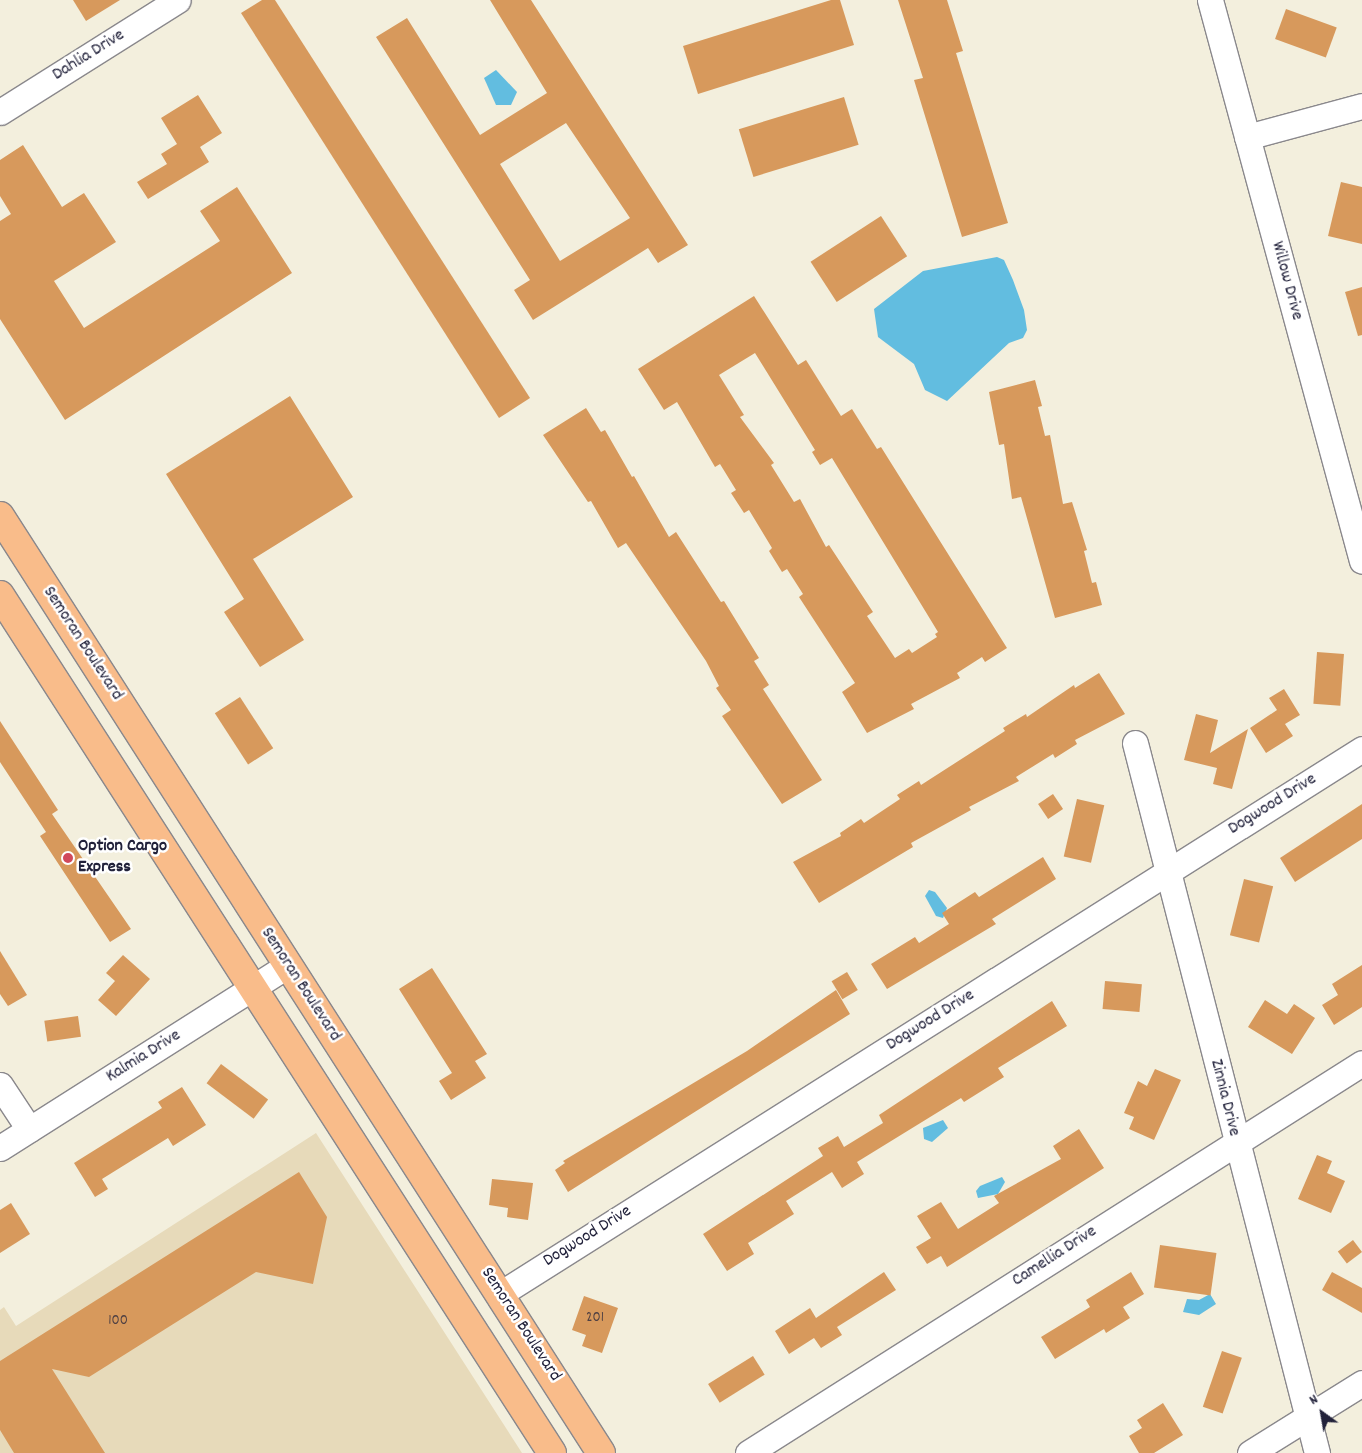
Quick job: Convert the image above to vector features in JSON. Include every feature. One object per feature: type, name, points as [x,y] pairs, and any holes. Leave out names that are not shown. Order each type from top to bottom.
[{"type":"main road","name":"Semoran Boulevard","points":[[0,516],[601,1453]]},
{"type":"main road","points":[[0,595],[552,1453]]},
{"type":"street","name":"Dahlia Drive","points":[[0,112],[178,0]]},
{"type":"street","name":"Willow Drive","points":[[1210,0],[1362,561]]},
{"type":"street","points":[[1247,137],[1362,106]]},
{"type":"street","name":"Zinnia Drive","points":[[1135,743],[1235,1142],[1317,1453]]},
{"type":"street","name":"Dogwood Drive","points":[[500,1294],[1362,749]]},
{"type":"street","name":"Kalmia Drive","points":[[0,1148],[288,966]]},
{"type":"street","name":"Camellia Drive","points":[[748,1453],[1362,1063]]},
{"type":"street","points":[[0,1084],[29,1129]]},
{"type":"street","points":[[1250,1453],[1362,1382]]},
{"type":"shaded area","points":[[316,1133],[522,1453],[0,1453],[0,1310],[4,1307],[16,1326]]},
{"type":"water","points":[[496,70],[517,92],[511,105],[496,105],[484,78]]},
{"type":"water","points":[[997,257],[1004,260],[1013,280],[1024,310],[1027,330],[1023,338],[1009,343],[947,401],[925,390],[914,364],[878,337],[874,309],[923,271]]},
{"type":"water","points":[[929,890],[935,892],[947,908],[943,918],[936,916],[925,896]]},
{"type":"water","points":[[943,1120],[948,1128],[932,1142],[924,1139],[923,1128]]},
{"type":"water","points":[[1002,1177],[1005,1182],[998,1194],[978,1198],[976,1191],[980,1186]]},
{"type":"water","points":[[1210,1294],[1216,1304],[1199,1315],[1183,1312],[1187,1299],[1199,1300]]},
{"type":"building","points":[[73,0],[120,0],[86,21]]},
{"type":"building","points":[[262,0],[275,0],[530,398],[499,418],[241,13]]},
{"type":"building","points":[[490,0],[531,0],[688,245],[658,263],[648,248],[533,320],[514,290],[530,280],[376,37],[407,18],[480,135],[547,93]],"holes":[[[566,123],[630,218],[560,261],[500,164]]]},
{"type":"building","points":[[831,0],[840,0],[854,45],[698,94],[683,46]]},
{"type":"building","points":[[898,0],[947,0],[963,51],[956,53],[1008,223],[962,237],[914,80],[923,78]]},
{"type":"building","points":[[1286,9],[1337,27],[1326,58],[1275,39]]},
{"type":"building","points":[[198,95],[222,133],[200,147],[209,162],[148,199],[137,182],[167,164],[161,154],[177,144],[161,118]]},
{"type":"building","points":[[844,97],[859,145],[753,177],[739,129]]},
{"type":"building","points":[[23,145],[62,207],[84,193],[116,242],[54,281],[84,328],[220,241],[200,211],[237,187],[292,273],[65,420],[0,319],[0,221],[11,214],[0,196],[0,160]]},
{"type":"building","points":[[1341,182],[1362,187],[1362,244],[1328,236]]},
{"type":"building","points":[[881,216],[907,256],[837,302],[811,262]]},
{"type":"building","points":[[1362,287],[1362,335],[1358,336],[1345,292]]},
{"type":"building","points":[[754,296],[798,365],[806,360],[841,416],[852,409],[877,449],[881,447],[1007,648],[985,662],[982,657],[957,673],[960,678],[911,704],[914,709],[867,733],[842,692],[855,683],[799,597],[803,594],[787,569],[782,572],[769,551],[772,548],[749,510],[744,513],[731,493],[736,490],[720,464],[715,467],[677,402],[664,410],[638,369]],"holes":[[[755,353],[815,450],[812,452],[820,465],[832,458],[938,632],[935,634],[937,637],[912,653],[909,649],[895,658],[867,616],[873,612],[829,545],[826,547],[800,499],[794,502],[771,465],[774,463],[740,417],[744,415],[719,375]]]},
{"type":"building","points":[[1035,380],[1042,406],[1038,407],[1045,436],[1050,435],[1063,504],[1072,502],[1087,550],[1084,551],[1092,583],[1096,582],[1102,605],[1055,618],[1021,497],[1012,499],[1004,444],[999,445],[989,392]]},
{"type":"building","points":[[290,396],[353,497],[253,559],[304,640],[260,667],[224,612],[244,599],[166,474]]},
{"type":"building","points":[[586,408],[601,432],[605,430],[669,537],[676,532],[721,602],[724,601],[759,658],[754,661],[769,685],[763,689],[822,780],[782,804],[722,716],[731,710],[716,688],[719,686],[706,661],[626,543],[618,548],[591,501],[588,502],[543,435]]},
{"type":"building","points":[[1317,652],[1344,654],[1340,706],[1313,704]]},
{"type":"building","points":[[1099,673],[1125,714],[1075,740],[1077,744],[1055,758],[1053,754],[1016,777],[1019,781],[969,807],[971,810],[911,843],[913,847],[819,903],[793,862],[841,836],[840,833],[861,819],[864,823],[900,799],[897,795],[919,781],[921,785],[1005,731],[1003,728],[1026,714],[1027,717],[1074,685],[1075,688]]},
{"type":"building","points":[[1284,689],[1300,715],[1285,724],[1293,736],[1266,753],[1250,728],[1277,710],[1269,698]]},
{"type":"building","points":[[240,697],[273,748],[248,764],[215,713]]},
{"type":"building","points":[[1196,714],[1218,720],[1210,753],[1248,729],[1232,789],[1213,784],[1217,768],[1184,760]]},
{"type":"building","points":[[0,721],[58,810],[52,814],[131,929],[110,942],[40,836],[46,832],[0,762]]},
{"type":"building","points":[[1053,794],[1063,809],[1048,819],[1038,804]]},
{"type":"building","points":[[1077,799],[1104,805],[1091,863],[1064,856]]},
{"type":"building","points":[[1362,804],[1362,839],[1295,882],[1280,858]]},
{"type":"building","points":[[1043,857],[1056,879],[992,919],[996,924],[887,989],[871,964],[915,937],[919,943],[949,924],[942,913],[975,892],[979,897]]},
{"type":"building","points":[[1244,879],[1273,886],[1259,943],[1230,935]]},
{"type":"building","points":[[0,951],[27,995],[8,1006],[0,994]]},
{"type":"building","points":[[123,955],[150,979],[116,1016],[98,1000],[115,981],[106,973]]},
{"type":"building","points":[[1362,965],[1362,1007],[1334,1025],[1322,1005],[1338,995],[1332,984]]},
{"type":"building","points":[[432,968],[487,1054],[475,1061],[486,1078],[451,1100],[439,1081],[452,1073],[399,989]]},
{"type":"building","points":[[847,972],[858,990],[842,999],[832,981]]},
{"type":"building","points":[[1105,981],[1142,984],[1139,1012],[1103,1009]]},
{"type":"building","points":[[836,990],[850,1014],[568,1192],[555,1170],[565,1163],[563,1161],[747,1051]]},
{"type":"building","points":[[1265,1000],[1287,1014],[1294,1004],[1315,1018],[1292,1054],[1248,1027]]},
{"type":"building","points":[[1052,1001],[1067,1026],[998,1068],[1004,1077],[964,1102],[961,1098],[857,1162],[864,1174],[842,1188],[832,1172],[786,1201],[794,1214],[748,1243],[754,1254],[727,1271],[703,1234],[823,1156],[818,1148],[838,1136],[844,1147],[883,1123],[879,1115]]},
{"type":"building","points":[[78,1016],[81,1037],[47,1042],[44,1021]]},
{"type":"building","points":[[221,1064],[268,1100],[254,1119],[207,1083]]},
{"type":"building","points":[[1155,1069],[1181,1080],[1154,1140],[1129,1129],[1134,1117],[1124,1113],[1138,1081],[1147,1086]]},
{"type":"building","points":[[182,1087],[206,1125],[173,1146],[168,1138],[102,1179],[108,1189],[95,1197],[74,1163],[162,1108],[158,1102]]},
{"type":"building","points":[[1079,1129],[1104,1168],[947,1267],[941,1256],[927,1264],[916,1247],[931,1238],[917,1216],[941,1202],[958,1229],[999,1203],[994,1196],[1061,1159],[1053,1146]]},
{"type":"building","points":[[1317,1155],[1332,1161],[1327,1173],[1345,1181],[1331,1213],[1298,1199]]},
{"type":"building","points":[[299,1172],[327,1217],[313,1284],[256,1272],[89,1377],[52,1369],[105,1453],[14,1453],[0,1430],[0,1361]]},
{"type":"building","points":[[492,1179],[533,1183],[528,1220],[507,1217],[508,1208],[489,1205]]},
{"type":"building","points":[[11,1203],[30,1234],[0,1253],[0,1210]]},
{"type":"building","points":[[1353,1240],[1362,1252],[1347,1263],[1338,1251]]},
{"type":"building","points":[[1160,1245],[1216,1253],[1210,1296],[1154,1288]]},
{"type":"building","points":[[884,1272],[896,1290],[837,1327],[842,1335],[821,1348],[814,1338],[789,1354],[775,1331],[810,1308],[816,1318]]},
{"type":"building","points":[[1131,1272],[1144,1294],[1123,1307],[1130,1318],[1106,1333],[1104,1329],[1055,1359],[1041,1337],[1090,1307],[1086,1300]]},
{"type":"building","points":[[1332,1272],[1362,1288],[1362,1313],[1322,1290]]},
{"type":"building","points":[[584,1296],[618,1308],[602,1353],[582,1346],[586,1335],[572,1330]]},
{"type":"building","points":[[1222,1351],[1242,1358],[1223,1414],[1203,1407]]},
{"type":"building","points":[[753,1356],[765,1375],[720,1403],[708,1384]]},
{"type":"building","points":[[1163,1403],[1183,1435],[1154,1453],[1139,1453],[1129,1436],[1142,1428],[1137,1420]]},
{"type":"place","name":"Option Cargo Express","points":[[68,858]]}]
